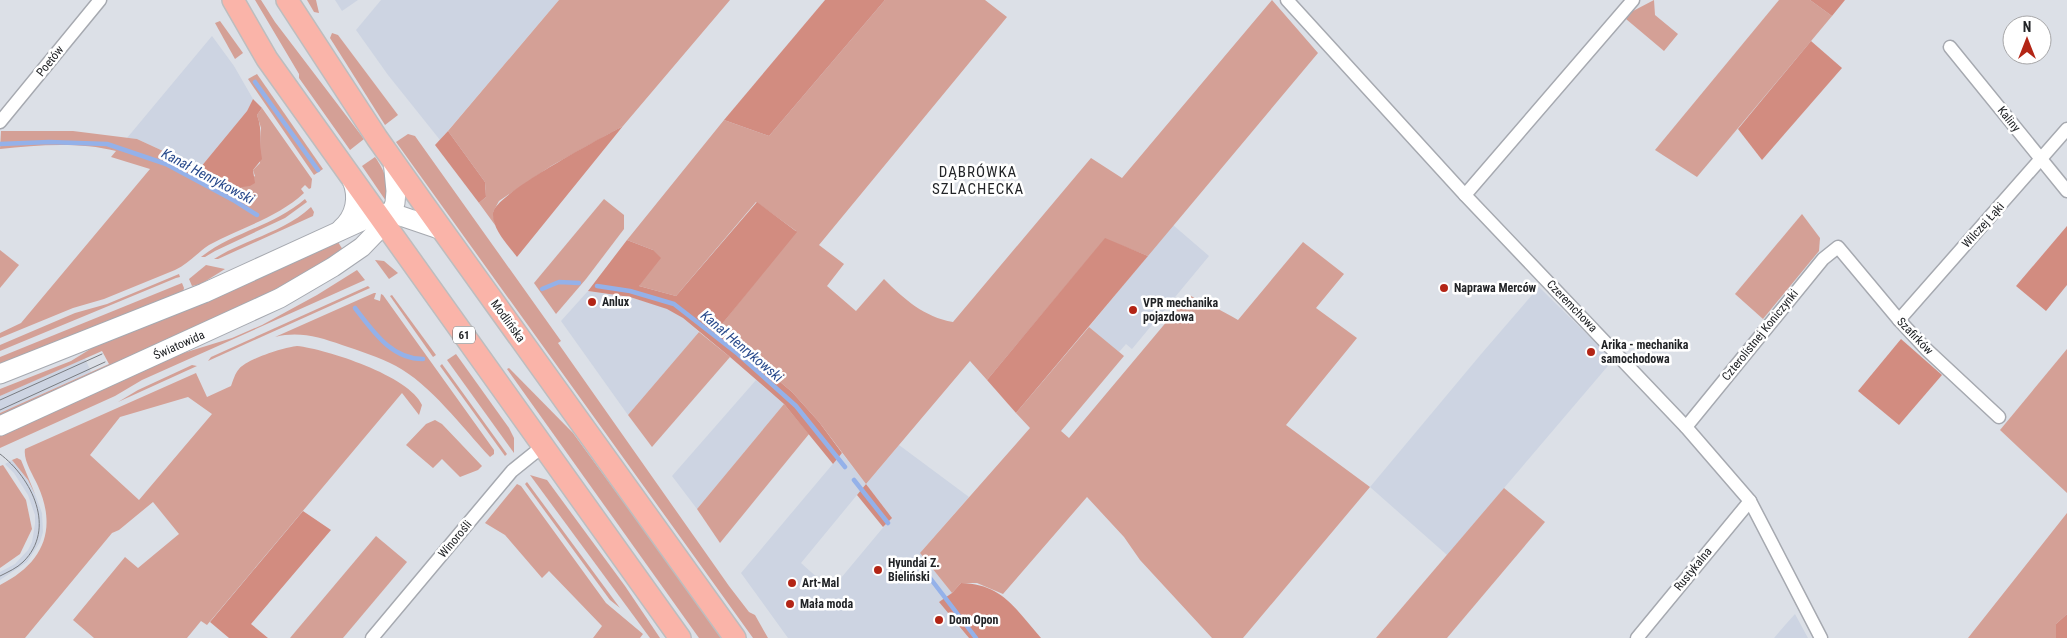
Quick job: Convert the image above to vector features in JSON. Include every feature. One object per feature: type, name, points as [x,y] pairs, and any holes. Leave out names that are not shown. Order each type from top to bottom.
[{"type":"main road","name":"61","points":[[233,0],[267,59],[352,180],[385,217],[409,258],[680,638]]},
{"type":"main road","name":"Modlińska","points":[[287,0],[393,160],[442,230],[735,638]]},
{"type":"street","name":"Poetów","points":[[0,122],[100,0]]},
{"type":"street","name":"Czeremchowa","points":[[1287,0],[1466,195],[1686,427],[1750,501],[1821,638]]},
{"type":"street","points":[[1466,195],[1633,0]]},
{"type":"street","name":"Kaliny","points":[[1950,47],[2067,191]]},
{"type":"street","name":"Wilczej Łąki","points":[[1899,320],[2041,160],[2067,128]]},
{"type":"street","points":[[385,217],[396,191],[393,160]]},
{"type":"street","points":[[338,231],[349,220],[354,209],[356,190],[352,180]]},
{"type":"street","points":[[0,374],[204,293],[338,231],[385,217],[442,230]]},
{"type":"street","name":"Światowida","points":[[0,426],[280,298],[316,278],[362,247],[385,217]]},
{"type":"street","name":"Światowida","points":[[353,253],[371,247],[388,247],[396,249],[409,258]]},
{"type":"street","name":"Szafirków","points":[[1838,247],[1926,349],[1999,417]]},
{"type":"street","name":"Czterolistnej Koniczynki","points":[[1686,427],[1823,259],[1838,247]]},
{"type":"street","name":"Winorośli","points":[[372,638],[512,471],[543,446]]},
{"type":"street","name":"Rustykalna","points":[[1637,638],[1750,501]]},
{"type":"shaded area","points":[[255,0],[261,0],[275,22],[364,139],[350,150],[299,78],[299,74]]},
{"type":"shaded area","points":[[307,0],[316,0],[319,13],[314,12]]},
{"type":"shaded area","points":[[335,0],[358,0],[342,11]]},
{"type":"shaded area","points":[[381,0],[559,0],[440,140],[388,75],[356,30]]},
{"type":"shaded area","points":[[559,0],[730,0],[623,126],[551,166],[499,201],[493,212],[495,225],[479,203],[486,197],[485,182],[448,131]]},
{"type":"shaded area","points":[[825,0],[885,0],[769,136],[724,120]]},
{"type":"shaded area","points":[[885,0],[985,0],[1007,17],[819,245],[844,264],[827,286],[856,311],[884,279],[915,306],[933,316],[953,322],[1091,158],[1122,178],[1272,0],[1318,53],[1148,256],[1105,239],[987,380],[970,361],[866,484],[819,422],[792,392],[718,329],[796,231],[756,202],[676,296],[639,286],[653,250],[627,240],[724,120],[769,136]]},
{"type":"shaded area","points":[[1654,0],[1655,15],[1678,34],[1664,51],[1626,19],[1633,11]]},
{"type":"shaded area","points":[[1779,0],[1810,0],[1832,16],[1697,177],[1655,150]]},
{"type":"shaded area","points":[[1810,0],[1845,0],[1832,16]]},
{"type":"shaded area","points":[[220,21],[243,53],[235,59],[215,23]]},
{"type":"shaded area","points":[[332,33],[338,35],[398,115],[385,125],[330,38]]},
{"type":"shaded area","points":[[212,36],[234,66],[253,99],[247,111],[200,168],[137,139],[127,138]]},
{"type":"shaded area","points":[[1811,41],[1842,68],[1762,160],[1738,129]]},
{"type":"shaded area","points":[[257,74],[323,169],[314,175],[248,79]]},
{"type":"shaded area","points":[[253,99],[262,108],[257,115],[260,126],[262,159],[253,170],[255,183],[250,186],[235,188],[200,168],[247,111]]},
{"type":"shaded area","points":[[262,108],[312,179],[311,188],[309,189],[305,185],[301,189],[304,193],[294,202],[259,222],[209,245],[175,270],[104,299],[73,308],[0,338],[0,333],[21,323],[150,169],[111,157],[116,151],[88,146],[58,145],[0,149],[1,131],[73,131],[137,139],[200,168],[235,188],[255,176],[253,170],[260,163],[261,128],[257,115]]},
{"type":"shaded area","points":[[623,126],[517,257],[495,225],[493,213],[498,204],[551,166]]},
{"type":"shaded area","points":[[448,131],[485,182],[486,197],[479,203],[435,145]]},
{"type":"shaded area","points":[[408,134],[415,136],[561,341],[558,343],[729,586],[749,612],[755,615],[768,638],[753,638],[396,142]]},
{"type":"shaded area","points":[[375,157],[382,168],[385,178],[386,201],[362,166]]},
{"type":"shaded area","points":[[305,199],[307,202],[285,218],[205,257],[201,257],[226,241],[280,216]]},
{"type":"shaded area","points":[[604,199],[624,215],[624,229],[586,279],[556,314],[534,283]]},
{"type":"shaded area","points":[[757,202],[797,232],[718,329],[792,392],[819,422],[842,453],[833,464],[784,404],[683,318],[667,309],[630,297],[588,291],[627,240],[653,250],[661,258],[639,286],[676,296]]},
{"type":"shaded area","points":[[311,207],[314,212],[313,216],[218,259],[214,259],[238,246],[276,230]]},
{"type":"shaded area","points":[[1802,214],[1820,238],[1819,251],[1763,319],[1735,294]]},
{"type":"shaded area","name":"VPR mechanika pojazdowa","points":[[1173,225],[1209,256],[1132,349],[1126,344],[1119,352],[1089,327]]},
{"type":"shaded area","points":[[2067,226],[2067,285],[2046,311],[2016,286]]},
{"type":"shaded area","points":[[1105,238],[1148,256],[1016,413],[987,380]]},
{"type":"shaded area","points":[[338,242],[343,250],[274,292],[0,417],[0,413],[109,364],[102,351],[0,396],[0,389],[71,361],[100,343]]},
{"type":"shaded area","points":[[1303,242],[1344,274],[1316,308],[1357,338],[1286,425],[1370,487],[1243,638],[1212,638],[1140,560],[1124,537],[1087,497],[1003,594],[977,583],[961,583],[952,593],[920,553],[1030,428],[1016,413],[1089,327],[1124,356],[1061,431],[1069,438],[1189,295],[1238,320]]},
{"type":"shaded area","points":[[0,250],[19,265],[0,288]]},
{"type":"shaded area","points":[[375,260],[384,261],[398,273],[389,279]]},
{"type":"shaded area","points":[[206,265],[225,269],[201,284],[192,286],[189,279]]},
{"type":"shaded area","points":[[357,270],[365,280],[142,380],[115,396],[0,448],[0,435],[177,355],[232,338],[262,325],[317,295]]},
{"type":"shaded area","points":[[179,274],[180,277],[0,351],[0,345],[75,313],[107,304]]},
{"type":"shaded area","points":[[182,283],[183,292],[0,364],[0,357]]},
{"type":"shaded area","points":[[368,286],[370,288],[208,361],[211,357]]},
{"type":"shaded area","points":[[1539,287],[1613,360],[1447,555],[1370,487]]},
{"type":"shaded area","points":[[588,291],[630,297],[667,308],[683,318],[699,332],[628,415],[561,321]]},
{"type":"shaded area","points":[[376,293],[374,299],[380,301],[381,294],[383,295],[494,450],[494,454],[490,457],[434,395],[409,374],[396,366],[369,354],[317,337],[284,335],[275,337]]},
{"type":"shaded area","points":[[392,295],[436,355],[433,357],[390,296]]},
{"type":"shaded area","points":[[699,332],[730,357],[652,447],[628,415]]},
{"type":"shaded area","points":[[1901,339],[1942,375],[1899,425],[1858,391]]},
{"type":"shaded area","points":[[297,346],[327,352],[385,374],[414,394],[422,405],[419,415],[402,393],[207,625],[201,621],[187,638],[94,638],[73,620],[125,557],[138,568],[179,534],[153,502],[119,530],[112,533],[25,638],[0,638],[0,585],[15,577],[36,556],[46,532],[44,502],[27,463],[25,449],[196,373],[207,397],[231,386],[235,375],[243,365],[266,354]],"holes":[[[188,397],[212,414],[139,500],[90,455],[120,417]]]},
{"type":"shaded area","points":[[2067,349],[2067,493],[2000,430]]},
{"type":"shaded area","points":[[456,354],[509,428],[514,438],[514,453],[447,360]]},
{"type":"shaded area","points":[[85,358],[91,372],[0,413],[0,396]]},
{"type":"shaded area","points":[[442,364],[507,454],[505,456],[440,366]]},
{"type":"shaded area","points":[[192,365],[197,366],[118,402],[138,390]]},
{"type":"shaded area","points":[[509,368],[573,433],[723,638],[699,638],[507,369]]},
{"type":"shaded area","points":[[756,380],[784,404],[697,509],[672,476]]},
{"type":"shaded area","points":[[784,404],[809,434],[720,543],[697,509]]},
{"type":"shaded area","points":[[435,420],[442,424],[482,466],[478,470],[460,477],[442,459],[433,468],[406,445],[426,424]]},
{"type":"shaded area","points":[[899,445],[969,497],[920,553],[952,593],[940,603],[969,638],[788,638],[741,573],[842,453],[866,484]],"holes":[[[866,484],[891,518],[831,590],[801,563]]]},
{"type":"shaded area","points":[[17,458],[21,460],[35,494],[28,480],[12,460]]},
{"type":"shaded area","points":[[12,460],[28,480],[35,494],[42,513],[43,532],[40,542],[27,562],[0,580],[0,572],[15,564],[28,550],[32,542],[35,524],[35,515],[28,495],[14,473],[5,464]]},
{"type":"shaded area","points":[[3,465],[26,500],[32,529],[20,554],[0,568],[0,466]]},
{"type":"shaded area","points":[[530,475],[547,480],[625,586],[660,638],[650,638]]},
{"type":"shaded area","points":[[527,482],[620,608],[610,600],[525,484]]},
{"type":"shaded area","points":[[517,484],[521,486],[606,603],[643,634],[640,638],[593,638],[602,626],[549,571],[542,578],[505,535],[485,523]]},
{"type":"shaded area","points":[[866,484],[892,518],[883,527],[857,495]]},
{"type":"shaded area","points":[[1504,488],[1545,522],[1447,638],[1376,638]]},
{"type":"shaded area","points":[[303,511],[331,530],[251,624],[268,638],[229,638],[210,622]]},
{"type":"shaded area","points":[[2067,513],[2067,614],[2056,624],[2056,638],[1968,638]]},
{"type":"shaded area","points":[[376,536],[407,562],[343,638],[290,638]]},
{"type":"shaded area","points":[[961,583],[975,584],[998,593],[1015,608],[1041,638],[969,638],[939,602],[952,593]]},
{"type":"shaded area","points":[[1795,614],[1808,638],[1774,638],[1786,624]]},
{"type":"shaded area","points":[[2067,614],[2067,638],[2056,638],[2056,624]]},
{"type":"waterway","points":[[255,82],[318,170]]},
{"type":"waterway","name":"Kanał Henrykowski","points":[[0,144],[49,142],[107,144],[166,164],[257,215]]},
{"type":"waterway","name":"Kanał Henrykowski","points":[[542,289],[559,282],[579,283]]},
{"type":"waterway","name":"Kanał Henrykowski","points":[[597,286],[630,291],[674,304],[738,354],[796,406],[845,467]]},
{"type":"waterway","name":"Kanał Henrykowski","points":[[355,308],[376,334],[392,349],[412,358],[423,359]]},
{"type":"waterway","name":"Kanał Henrykowski","points":[[854,480],[888,523]]},
{"type":"waterway","name":"Kanał Henrykowski","points":[[917,561],[976,638]]},
{"type":"tram line","points":[[0,400],[102,354]]},
{"type":"tram line","points":[[0,410],[105,362]]},
{"type":"tram line","points":[[0,454],[22,476],[36,505],[39,520],[38,535],[33,549],[21,564],[0,576]]},
{"type":"place","name":"Naprawa Merców","points":[[1444,288]]},
{"type":"place","name":"Anlux","points":[[592,302]]},
{"type":"place","name":"VPR mechanika pojazdowa","points":[[1133,310]]},
{"type":"place","name":"Arika - mechanika samochodowa","points":[[1591,352]]},
{"type":"place","name":"Hyundai Z. Bieliński","points":[[878,570]]},
{"type":"place","name":"Art-Mal","points":[[792,583]]},
{"type":"place","name":"Mała moda","points":[[790,604]]},
{"type":"place","name":"Dom Opon","points":[[939,620]]},
{"type":"district","name":"DĄBRÓWKA SZLACHECKA","points":[[978,180]]}]
